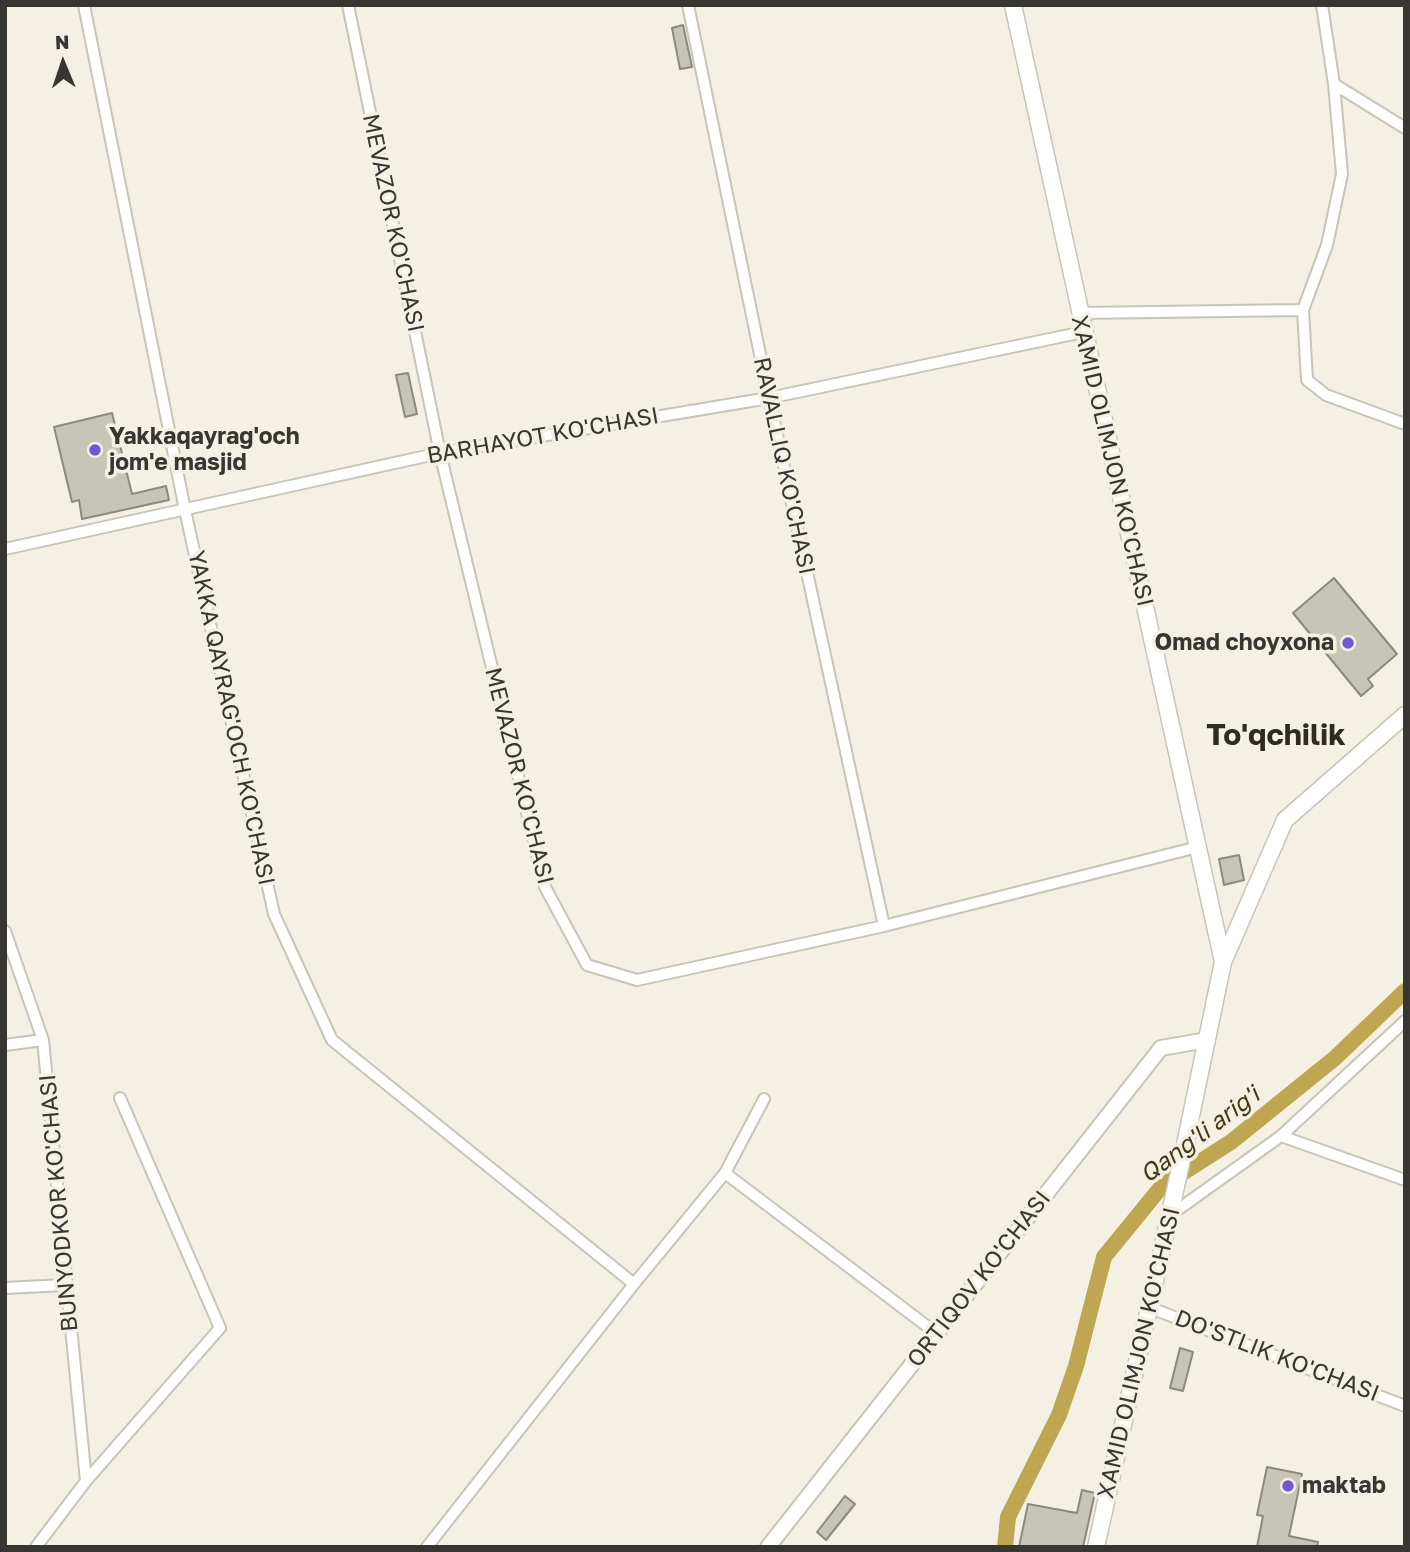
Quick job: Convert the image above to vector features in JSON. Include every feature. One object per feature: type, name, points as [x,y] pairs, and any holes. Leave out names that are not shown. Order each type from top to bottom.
[{"type":"main road","name":"XAMID OLIMJON KO'CHASI","points":[[1013,5],[1223,962],[1176,1189],[1096,1547]]},
{"type":"main road","points":[[1223,962],[1285,820],[1405,715]]},
{"type":"street","name":"YAKKA QAYRAG'OCH KO'CHASI","points":[[84,5],[185,510],[274,914],[332,1040],[634,1284]]},
{"type":"street","name":"MEVAZOR KO'CHASI","points":[[348,5],[440,453],[545,887],[587,965],[637,980],[884,926],[1198,847]]},
{"type":"street","name":"RAVALLIQ KO'CHASI","points":[[688,5],[769,398],[884,926]]},
{"type":"street","points":[[1322,5],[1334,84],[1342,174],[1327,244],[1303,310],[1307,380],[1326,395],[1405,424]]},
{"type":"street","points":[[1334,84],[1405,128]]},
{"type":"street","points":[[1079,313],[1303,310]]},
{"type":"street","name":"BARHAYOT KO'CHASI","points":[[5,549],[440,453],[769,398],[1083,332]]},
{"type":"street","name":"BUNYODKOR KO'CHASI","points":[[5,931],[43,1040],[86,1481]]},
{"type":"street","points":[[1169,1216],[1281,1136],[1405,1021]]},
{"type":"street","points":[[5,1045],[43,1040]]},
{"type":"street","name":"ORTIQOV KO'CHASI","points":[[768,1547],[1161,1048],[1207,1040]]},
{"type":"street","points":[[36,1547],[86,1481],[220,1328],[120,1098]]},
{"type":"street","points":[[427,1547],[725,1173],[764,1099]]},
{"type":"street","points":[[1281,1136],[1405,1180]]},
{"type":"street","points":[[725,1173],[936,1333]]},
{"type":"street","points":[[5,1287],[65,1285]]},
{"type":"street","name":"DO'STLIK KO'CHASI","points":[[1148,1307],[1405,1406]]},
{"type":"building","points":[[683,25],[692,67],[680,69],[672,28]]},
{"type":"building","points":[[408,373],[417,414],[405,417],[396,375]]},
{"type":"building","points":[[112,413],[132,494],[166,486],[169,500],[82,519],[79,500],[72,502],[54,427]]},
{"type":"building","points":[[1334,578],[1397,654],[1368,679],[1373,686],[1361,696],[1293,613]]},
{"type":"building","points":[[1239,855],[1244,880],[1224,885],[1219,859]]},
{"type":"building","points":[[1180,1348],[1193,1352],[1183,1391],[1170,1388]]},
{"type":"building","points":[[1267,1467],[1302,1474],[1289,1536],[1318,1542],[1317,1547],[1257,1547],[1263,1516],[1257,1515]]},
{"type":"building","points":[[1082,1490],[1095,1493],[1083,1547],[1019,1547],[1028,1504],[1077,1513]]},
{"type":"building","points":[[845,1496],[855,1504],[826,1540],[817,1532]]},
{"type":"waterway","name":"Qang'li arig'i","points":[[1005,1547],[1008,1517],[1059,1415],[1076,1366],[1104,1257],[1162,1186],[1231,1142],[1335,1058],[1405,991]]},
{"type":"place","name":"Yakkaqayrag'och jom'e masjid","points":[[95,450]]},
{"type":"place","name":"Omad choyxona","points":[[1348,643]]},
{"type":"place","name":"maktab","points":[[1288,1486]]},
{"type":"district","name":"To'qchilik","points":[[1276,735]]}]
